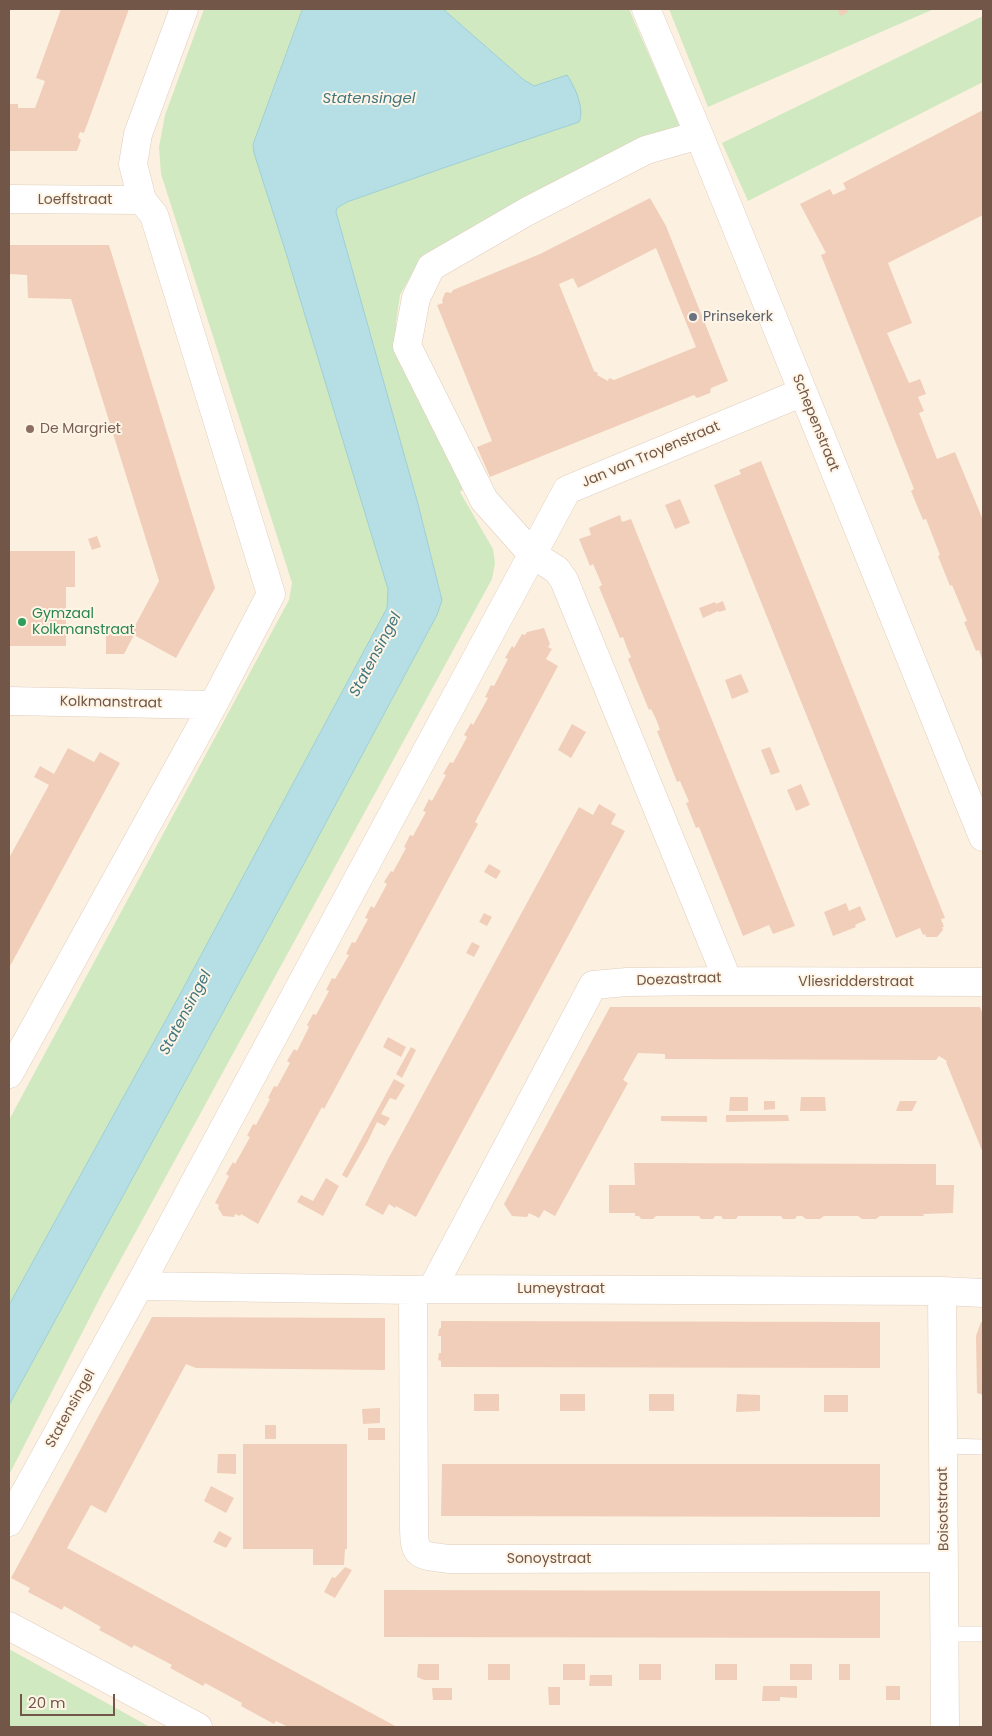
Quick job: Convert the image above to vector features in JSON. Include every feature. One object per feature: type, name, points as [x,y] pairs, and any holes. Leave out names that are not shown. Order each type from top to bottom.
[{"type":"street","points":[[9,1074],[213,705],[271,594],[154,215],[142,200],[133,164],[138,134],[184,9]]},
{"type":"street","name":"Schepenstraat","points":[[646,9],[983,837]]},
{"type":"street","points":[[532,554],[484,500],[407,346],[416,298],[431,267],[526,212],[646,150],[699,136]]},
{"type":"street","name":"Loeffstraat","points":[[9,199],[142,200]]},
{"type":"street","name":"Jan van Troyenstraat","points":[[532,554],[567,490],[802,392]]},
{"type":"street","name":"Doezastraat","points":[[423,1290],[593,985],[628,982],[728,981],[564,580],[557,570],[532,554]]},
{"type":"street","name":"Statensingel","points":[[9,1522],[139,1286],[532,554]]},
{"type":"street","name":"Kolkmanstraat","points":[[9,701],[213,705]]},
{"type":"street","name":"Vliesridderstraat","points":[[728,981],[983,982]]},
{"type":"street","name":"Lumeystraat","points":[[139,1286],[423,1290],[942,1290],[983,1293]]},
{"type":"street","name":"Sonoystraat","points":[[423,1290],[414,1530],[414,1546],[418,1552],[428,1556],[450,1559],[944,1558]]},
{"type":"street","name":"Boisotstraat","points":[[942,1290],[946,1634],[945,1727]]},
{"type":"street","points":[[9,1626],[198,1727]]},
{"type":"lane","points":[[943,1446],[983,1448]]},
{"type":"lane","points":[[946,1634],[983,1634]]},
{"type":"green space","points":[[204,9],[303,9],[253,145],[254,153],[388,589],[387,608],[178,998],[9,1305],[9,1120],[289,600],[292,583],[161,174],[159,147],[165,115]]},
{"type":"green space","points":[[443,9],[629,9],[680,126],[416,267],[400,295],[396,323],[400,354],[466,487],[460,492],[493,549],[495,563],[492,579],[103,1292],[9,1475],[9,1405],[300,871],[437,615],[442,600],[418,504],[336,212],[337,208],[347,202],[579,122],[524,80]]},
{"type":"green space","points":[[669,9],[934,9],[708,107]]},
{"type":"green space","points":[[983,16],[983,82],[748,201],[722,143]]},
{"type":"green space","points":[[9,1649],[150,1727],[9,1727]]},
{"type":"water","name":"Statensingel","points":[[303,9],[443,9],[524,80],[534,86],[567,75],[578,98],[581,117],[579,122],[347,202],[337,208],[336,212],[418,504],[442,600],[437,615],[300,871],[9,1405],[9,1305],[178,998],[387,608],[388,589],[254,153],[253,145]]},
{"type":"building","points":[[61,9],[129,9],[84,133],[80,132],[78,137],[81,140],[77,151],[9,151],[9,104],[18,104],[18,108],[35,108],[45,81],[36,78]]},
{"type":"building","points":[[837,9],[846,9],[848,12],[841,16]]},
{"type":"building","points":[[983,110],[983,215],[888,263],[912,323],[887,333],[909,383],[920,379],[926,394],[918,397],[924,411],[919,413],[937,459],[955,452],[983,520],[983,662],[979,650],[976,651],[964,622],[967,621],[952,585],[950,586],[926,519],[923,520],[911,491],[914,489],[821,255],[826,253],[800,204],[830,189],[833,195],[846,189],[843,183]]},
{"type":"building","points":[[650,198],[666,226],[728,381],[711,388],[710,393],[697,398],[694,395],[490,477],[477,447],[492,441],[437,305],[443,303],[442,300],[447,292],[451,293],[453,290],[540,254]],"holes":[[[656,248],[696,347],[614,380],[609,378],[608,381],[597,375],[598,373],[594,371],[559,284],[573,278],[578,288]]]},
{"type":"building","points":[[9,245],[109,245],[215,588],[176,658],[134,635],[124,654],[106,654],[106,624],[123,625],[121,628],[131,633],[159,581],[71,299],[28,298],[27,275],[9,274]]},
{"type":"building","points":[[761,461],[945,918],[941,919],[944,927],[942,927],[943,930],[937,937],[926,937],[920,928],[896,938],[714,485],[741,474],[739,470]]},
{"type":"building","points":[[680,499],[690,523],[675,529],[665,505]]},
{"type":"building","points":[[620,515],[622,522],[631,519],[795,926],[773,934],[769,925],[743,936],[699,827],[696,828],[686,803],[689,802],[680,781],[677,782],[657,731],[660,730],[656,719],[651,709],[649,710],[628,659],[631,657],[623,637],[620,638],[599,587],[602,585],[593,564],[590,566],[579,539],[591,535],[589,528]]},
{"type":"building","points":[[97,536],[101,547],[92,550],[88,539]]},
{"type":"building","points":[[9,551],[75,551],[75,587],[66,587],[66,646],[9,646]]},
{"type":"building","points":[[723,601],[726,610],[718,611],[703,618],[699,608]]},
{"type":"building","points":[[544,628],[550,644],[548,647],[552,649],[546,659],[558,666],[475,822],[478,824],[324,1109],[322,1107],[258,1224],[241,1214],[240,1216],[235,1214],[234,1217],[223,1216],[218,1208],[219,1205],[215,1203],[229,1176],[226,1174],[233,1162],[235,1164],[250,1137],[247,1136],[253,1124],[256,1125],[270,1099],[268,1098],[274,1086],[277,1087],[290,1063],[287,1061],[294,1049],[297,1051],[309,1027],[307,1025],[313,1014],[316,1015],[329,991],[326,990],[332,978],[335,979],[349,955],[346,954],[352,942],[355,943],[368,919],[365,918],[371,906],[374,908],[387,884],[384,882],[391,871],[393,872],[406,848],[404,847],[410,835],[413,836],[426,812],[423,811],[429,799],[432,801],[446,775],[443,774],[450,762],[453,763],[467,737],[464,735],[471,723],[473,725],[488,698],[485,697],[491,685],[494,686],[508,659],[505,658],[512,646],[514,648],[522,634],[525,635],[527,632]]},
{"type":"building","points":[[741,674],[749,692],[732,699],[725,680]]},
{"type":"building","points":[[572,724],[586,732],[571,758],[558,750]]},
{"type":"building","points":[[770,747],[780,772],[771,775],[761,750]]},
{"type":"building","points":[[68,748],[94,762],[100,752],[120,763],[9,968],[9,858],[49,785],[34,777],[40,766],[54,774]]},
{"type":"building","points":[[801,784],[810,805],[796,811],[787,790]]},
{"type":"building","points":[[599,804],[616,814],[611,824],[625,831],[416,1217],[389,1204],[383,1215],[365,1205],[388,1159],[579,807],[593,815]]},
{"type":"building","points":[[489,864],[501,871],[496,879],[484,872]]},
{"type":"building","points":[[846,903],[849,911],[860,906],[866,920],[855,925],[856,927],[833,936],[824,912]]},
{"type":"building","points":[[484,913],[492,917],[487,926],[479,922]]},
{"type":"building","points":[[472,942],[480,946],[474,957],[466,953]]},
{"type":"building","points":[[610,1007],[980,1007],[983,1015],[983,1153],[947,1061],[939,1056],[936,1060],[665,1059],[665,1054],[638,1053],[623,1080],[628,1083],[555,1216],[544,1210],[539,1218],[529,1213],[527,1217],[512,1216],[504,1204]]},
{"type":"building","points":[[388,1037],[406,1047],[401,1057],[383,1047]]},
{"type":"building","points":[[411,1047],[416,1050],[402,1078],[396,1074]]},
{"type":"building","points":[[394,1079],[405,1085],[396,1100],[390,1098],[381,1114],[390,1118],[385,1126],[377,1122],[347,1178],[342,1175]]},
{"type":"building","points":[[730,1097],[748,1097],[748,1111],[729,1111]]},
{"type":"building","points":[[801,1097],[825,1097],[826,1111],[800,1111]]},
{"type":"building","points":[[764,1101],[775,1101],[775,1109],[764,1110]]},
{"type":"building","points":[[900,1101],[917,1101],[912,1111],[896,1111]]},
{"type":"building","points":[[726,1115],[788,1115],[789,1121],[726,1122]]},
{"type":"building","points":[[661,1116],[707,1116],[707,1122],[661,1121]]},
{"type":"building","points":[[634,1163],[936,1164],[936,1185],[954,1185],[953,1213],[923,1214],[924,1216],[880,1216],[876,1219],[862,1219],[858,1216],[824,1216],[820,1219],[806,1219],[802,1216],[797,1216],[795,1219],[783,1219],[781,1216],[738,1216],[736,1219],[723,1219],[721,1216],[715,1216],[713,1219],[701,1219],[699,1216],[656,1216],[653,1219],[641,1219],[639,1216],[635,1216],[635,1213],[609,1213],[609,1185],[635,1185]]},
{"type":"building","points":[[326,1178],[339,1186],[323,1216],[297,1202],[301,1195],[313,1201]]},
{"type":"building","points":[[152,1317],[385,1318],[385,1370],[196,1368],[186,1364],[106,1513],[91,1505],[67,1548],[397,1727],[288,1727],[276,1721],[274,1724],[241,1706],[242,1703],[205,1683],[203,1686],[170,1668],[172,1665],[134,1645],[132,1648],[99,1630],[101,1627],[64,1606],[62,1610],[28,1592],[30,1588],[11,1578]]},
{"type":"building","points":[[441,1321],[880,1322],[880,1368],[441,1367],[441,1361],[438,1360],[439,1353],[441,1353],[441,1336],[438,1336]]},
{"type":"building","points":[[981,1322],[983,1322],[983,1395],[977,1393],[976,1336]]},
{"type":"building","points":[[474,1394],[499,1394],[499,1411],[474,1411]]},
{"type":"building","points":[[560,1394],[585,1394],[585,1411],[560,1411]]},
{"type":"building","points":[[649,1394],[674,1394],[674,1411],[649,1411]]},
{"type":"building","points":[[737,1394],[760,1395],[760,1411],[736,1412]]},
{"type":"building","points":[[824,1395],[848,1395],[848,1412],[824,1412]]},
{"type":"building","points":[[380,1408],[380,1423],[363,1424],[362,1409]]},
{"type":"building","points":[[265,1425],[276,1425],[276,1439],[265,1439]]},
{"type":"building","points":[[368,1428],[385,1428],[385,1440],[368,1440]]},
{"type":"building","points":[[243,1444],[347,1444],[347,1549],[345,1549],[344,1565],[313,1565],[313,1549],[243,1549]]},
{"type":"building","points":[[218,1454],[236,1454],[236,1474],[217,1473]]},
{"type":"building","points":[[442,1464],[880,1464],[880,1517],[441,1516]]},
{"type":"building","points":[[211,1486],[234,1498],[226,1513],[204,1501]]},
{"type":"building","points":[[219,1531],[232,1538],[226,1548],[213,1542]]},
{"type":"building","points":[[345,1567],[352,1570],[335,1598],[324,1592],[332,1577],[335,1578]]},
{"type":"building","points":[[384,1590],[880,1591],[880,1638],[384,1637]]},
{"type":"building","points":[[418,1664],[439,1664],[439,1680],[424,1680],[417,1677]]},
{"type":"building","points":[[488,1664],[510,1664],[510,1680],[488,1680]]},
{"type":"building","points":[[563,1664],[585,1664],[585,1680],[563,1680]]},
{"type":"building","points":[[639,1664],[661,1664],[661,1680],[639,1680]]},
{"type":"building","points":[[715,1664],[737,1664],[737,1680],[715,1680]]},
{"type":"building","points":[[790,1664],[812,1664],[812,1680],[790,1680]]},
{"type":"building","points":[[839,1664],[850,1664],[850,1680],[839,1680]]},
{"type":"building","points":[[590,1675],[612,1675],[612,1686],[589,1686]]},
{"type":"building","points":[[763,1686],[797,1686],[797,1698],[780,1697],[780,1701],[762,1701]]},
{"type":"building","points":[[886,1686],[900,1686],[900,1700],[886,1700]]},
{"type":"building","points":[[548,1687],[560,1687],[560,1705],[549,1705]]},
{"type":"building","points":[[432,1688],[452,1688],[452,1700],[433,1700]]},
{"type":"place","name":"Prinsekerk","points":[[693,317]]},
{"type":"place","name":"De Margriet","points":[[30,429]]},
{"type":"place","name":"Gymzaal Kolkmanstraat","points":[[22,622]]}]
